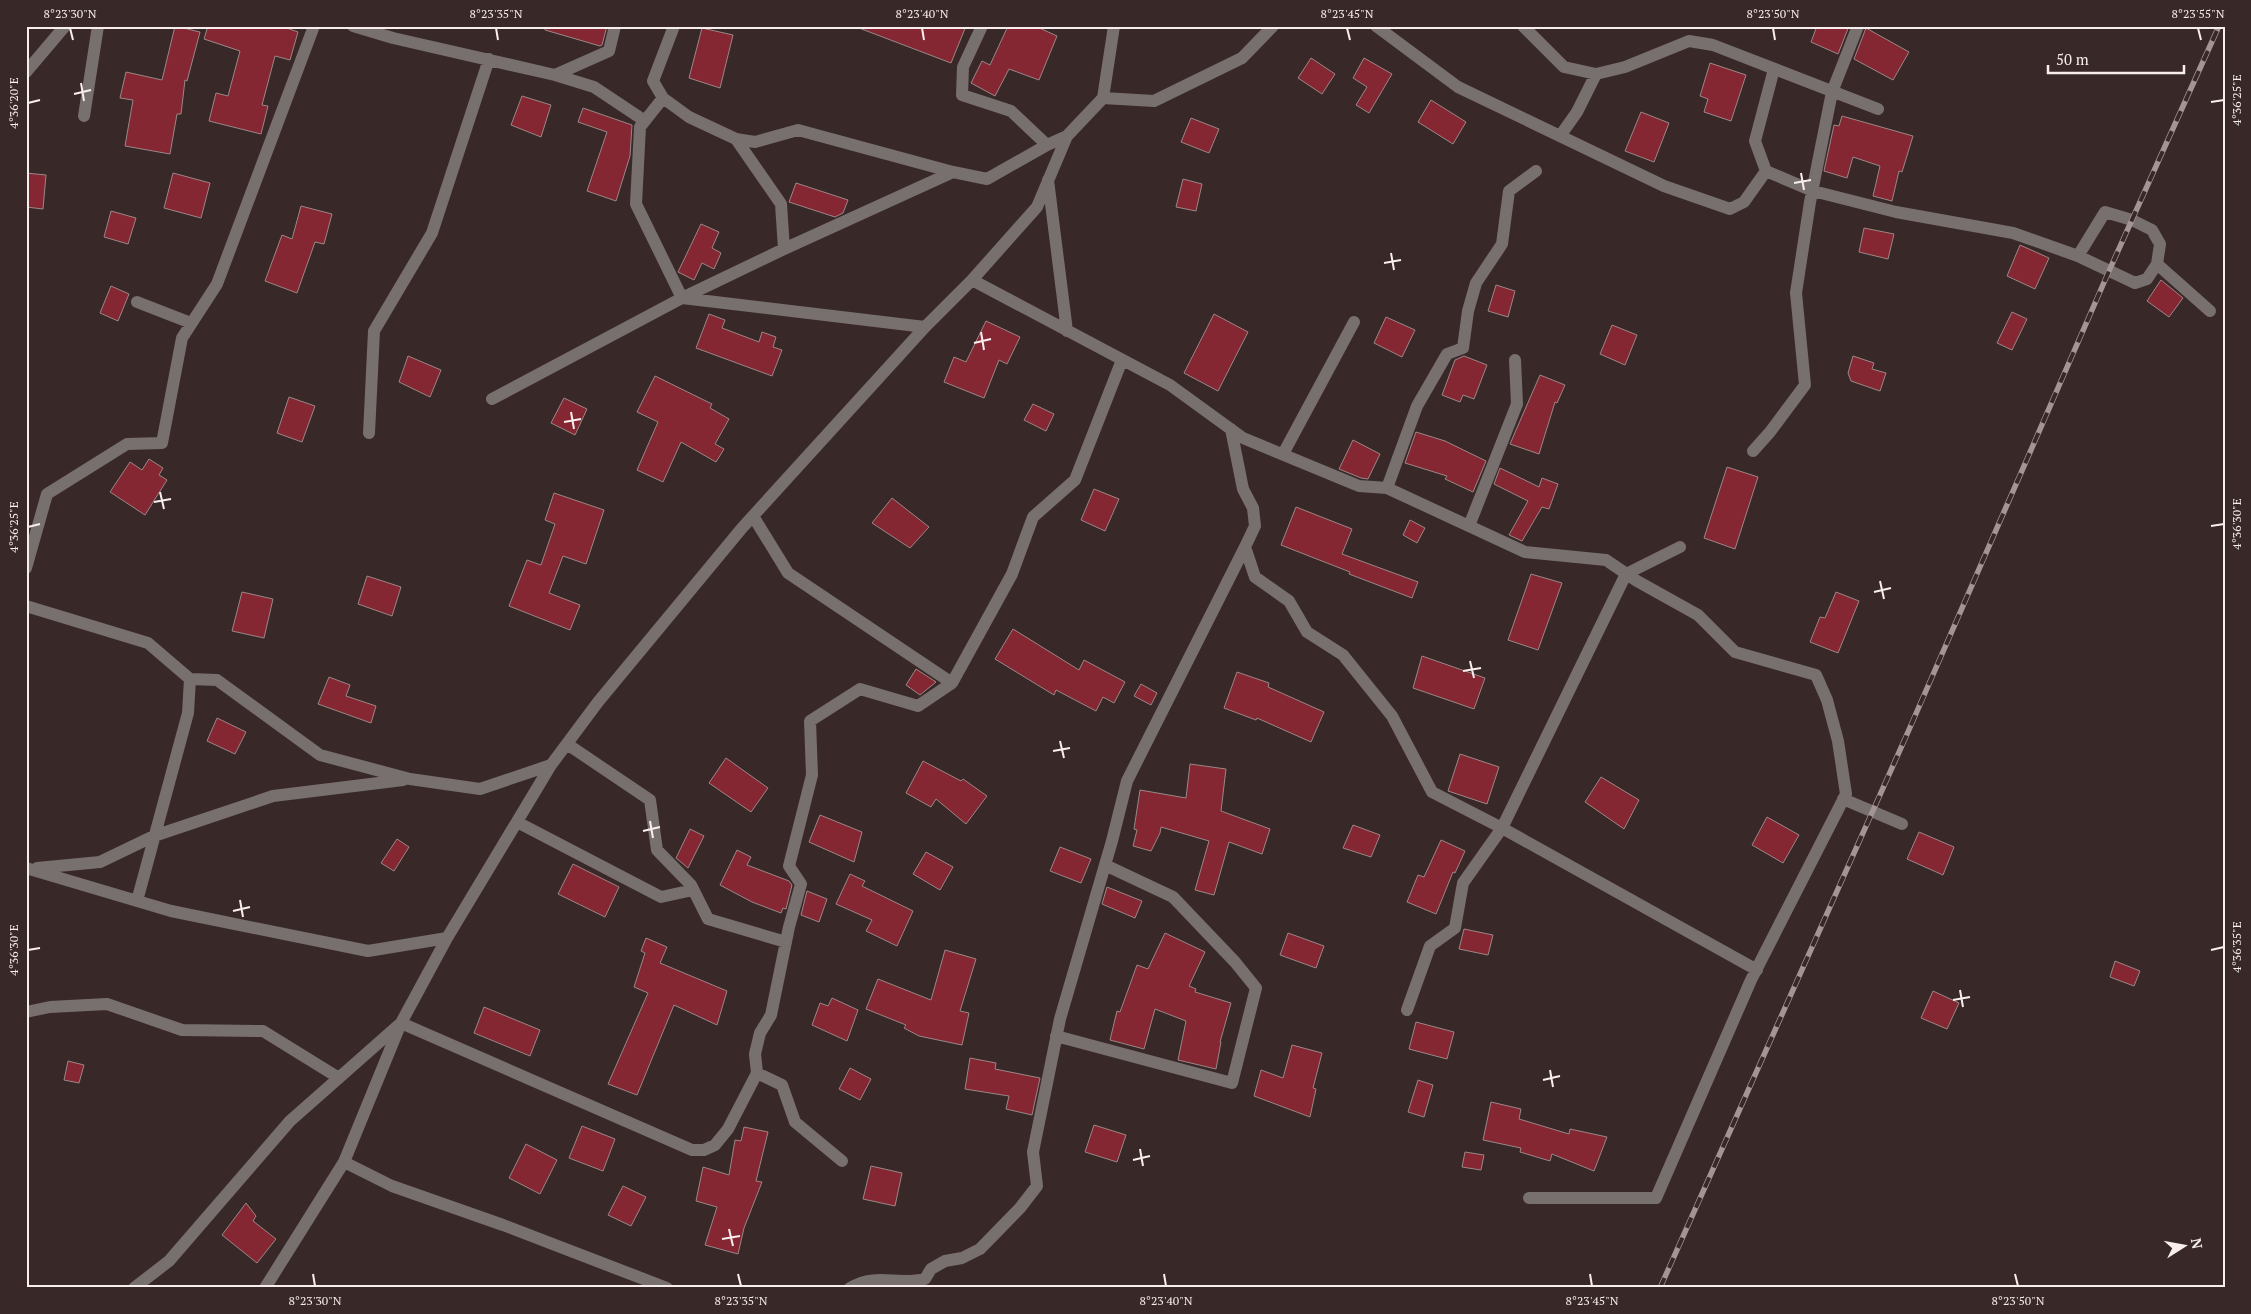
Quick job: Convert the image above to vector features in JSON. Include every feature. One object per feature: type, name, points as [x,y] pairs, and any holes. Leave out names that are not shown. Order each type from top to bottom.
[{"type":"street","points":[[26,72],[65,26]]},
{"type":"street","points":[[84,116],[98,26]]},
{"type":"street","points":[[26,568],[47,494],[127,444],[162,443],[182,338],[217,284],[314,26]]},
{"type":"street","points":[[353,26],[393,38],[489,59],[594,87],[644,122]]},
{"type":"street","points":[[554,75],[609,51],[615,26]]},
{"type":"street","points":[[674,26],[653,81],[662,98],[689,118],[736,138],[754,142],[798,130],[953,172],[987,179],[1067,136]]},
{"type":"street","points":[[982,26],[963,67],[962,95],[1011,111],[1048,145]]},
{"type":"street","points":[[265,1288],[344,1162],[401,1023],[447,938],[551,765],[598,702],[753,516],[925,327],[972,280],[1037,207],[1048,177],[1067,136],[1103,98],[1114,26]]},
{"type":"street","points":[[1103,98],[1154,101],[1242,58],[1273,26]]},
{"type":"street","points":[[1376,26],[1458,87],[1664,186],[1730,208],[1744,202],[1766,171]]},
{"type":"street","points":[[1524,26],[1564,67],[1596,74],[1625,67],[1689,41],[1713,45],[1878,109]]},
{"type":"street","points":[[1753,450],[1770,432],[1805,385],[1796,293],[1812,191],[1832,92],[1858,26]]},
{"type":"street","points":[[369,433],[374,330],[432,233],[489,59]]},
{"type":"street","points":[[1774,69],[1755,141],[1766,171],[1812,191],[1896,212],[2013,233],[2078,256],[2135,283],[2147,279],[2157,264],[2160,244],[2152,230],[2132,220],[2105,212],[2078,256]]},
{"type":"street","points":[[1560,136],[1577,112],[1596,74]]},
{"type":"street","points":[[662,98],[640,127],[636,204],[682,298]]},
{"type":"street","points":[[736,138],[781,204],[784,249]]},
{"type":"street","points":[[1387,488],[1418,406],[1447,354],[1463,348],[1468,311],[1476,283],[1502,244],[1509,191],[1536,171]]},
{"type":"street","points":[[492,399],[682,298],[953,172]]},
{"type":"street","points":[[1048,177],[1067,331]]},
{"type":"street","points":[[2157,264],[2210,311]]},
{"type":"street","points":[[972,280],[1170,385],[1243,438],[1359,486],[1387,488],[1525,552],[1606,560],[1626,574],[1698,615],[1735,652],[1816,675],[1826,700],[1838,741],[1846,794],[1756,970],[1656,1198],[1528,1198]]},
{"type":"street","points":[[682,298],[925,327]]},
{"type":"street","points":[[136,302],[191,324]]},
{"type":"street","points":[[1283,454],[1354,322]]},
{"type":"street","points":[[401,1023],[692,1150],[704,1150],[715,1146],[728,1129],[757,1073],[755,1054],[760,1032],[771,1016],[786,942],[801,884],[789,866],[812,775],[810,721],[860,689],[918,706],[952,683],[1012,574],[1033,517],[1075,480],[1122,360]]},
{"type":"street","points":[[1469,526],[1517,404],[1515,360]]},
{"type":"street","points":[[850,1288],[859,1283],[880,1278],[897,1282],[912,1282],[925,1279],[931,1270],[980,1249],[1020,1208],[1038,1186],[1033,1152],[1056,1036],[1127,781],[1255,526],[1254,508],[1242,489],[1231,429]]},
{"type":"street","points":[[753,516],[788,573],[952,683]]},
{"type":"street","points":[[1245,547],[1255,577],[1289,601],[1307,632],[1343,655],[1392,716],[1432,792],[1502,828],[1756,970]]},
{"type":"street","points":[[1407,1010],[1430,946],[1455,928],[1463,883],[1502,828],[1626,574],[1680,548]]},
{"type":"street","points":[[26,606],[148,644],[190,679],[217,680],[320,755],[410,779],[480,790],[551,765]]},
{"type":"street","points":[[137,901],[188,712],[190,679]]},
{"type":"street","points":[[567,744],[650,800],[657,850],[693,890],[708,919],[786,942]]},
{"type":"street","points":[[28,869],[100,862],[154,836],[273,796],[410,779]]},
{"type":"street","points":[[1843,799],[1902,824]]},
{"type":"street","points":[[517,822],[661,897],[693,890]]},
{"type":"street","points":[[1056,1036],[1232,1083],[1256,988],[1235,962],[1173,897],[1105,865]]},
{"type":"street","points":[[28,869],[171,910],[368,951],[447,938]]},
{"type":"street","points":[[26,1012],[50,1007],[107,1004],[182,1030],[263,1031],[339,1078]]},
{"type":"street","points":[[134,1288],[169,1261],[290,1121],[401,1023]]},
{"type":"street","points":[[757,1073],[782,1085],[795,1122],[842,1161]]},
{"type":"street","points":[[344,1162],[392,1186],[502,1224],[667,1288]]},
{"type":"building","points":[[175,26],[200,32],[187,81],[185,80],[181,114],[177,114],[170,154],[125,146],[133,100],[120,98],[126,72],[162,80]]},
{"type":"building","points":[[208,26],[281,26],[298,32],[290,60],[275,56],[262,105],[268,106],[261,134],[209,121],[216,93],[228,96],[240,51],[204,39]]},
{"type":"building","points":[[545,26],[607,26],[602,45],[600,46],[545,30]]},
{"type":"building","points":[[859,26],[966,26],[951,63],[859,28]]},
{"type":"building","points":[[1008,26],[1035,26],[1057,36],[1039,80],[1009,69],[995,96],[971,83],[982,61],[990,65]]},
{"type":"building","points":[[1817,26],[1849,26],[1838,54],[1811,42]]},
{"type":"building","points":[[702,28],[733,35],[720,88],[689,78]]},
{"type":"building","points":[[1866,28],[1909,52],[1893,80],[1854,59]]},
{"type":"building","points":[[1311,58],[1335,74],[1322,94],[1298,78]]},
{"type":"building","points":[[1364,58],[1392,74],[1369,113],[1356,105],[1367,87],[1353,78]]},
{"type":"building","points":[[1710,63],[1746,75],[1731,121],[1704,112],[1708,99],[1700,96]]},
{"type":"building","points":[[522,96],[551,105],[541,137],[511,125]]},
{"type":"building","points":[[1431,100],[1466,122],[1453,144],[1418,122]]},
{"type":"building","points":[[583,108],[632,125],[630,156],[616,201],[587,191],[607,132],[578,122]]},
{"type":"building","points":[[1641,112],[1669,123],[1654,162],[1625,151]]},
{"type":"building","points":[[1842,116],[1913,136],[1902,172],[1899,171],[1892,201],[1873,196],[1880,166],[1853,157],[1847,178],[1824,171],[1834,125],[1839,126]]},
{"type":"building","points":[[1191,118],[1219,129],[1209,153],[1181,142]]},
{"type":"building","points":[[26,173],[46,175],[43,209],[26,207]]},
{"type":"building","points":[[173,173],[210,183],[201,218],[164,208]]},
{"type":"building","points":[[1183,179],[1202,184],[1196,211],[1176,207]]},
{"type":"building","points":[[796,183],[848,200],[843,213],[835,217],[789,202]]},
{"type":"building","points":[[301,206],[332,214],[324,244],[315,242],[297,293],[265,281],[282,235],[292,239]]},
{"type":"building","points":[[111,211],[136,218],[128,244],[104,237]]},
{"type":"building","points":[[701,224],[719,232],[712,248],[721,253],[714,269],[702,263],[694,280],[678,272]]},
{"type":"building","points":[[1864,228],[1894,234],[1888,259],[1859,252]]},
{"type":"building","points":[[2020,245],[2049,258],[2035,289],[2007,276]]},
{"type":"building","points":[[2161,280],[2183,298],[2169,317],[2147,301]]},
{"type":"building","points":[[1496,285],[1515,291],[1508,317],[1488,311]]},
{"type":"building","points":[[111,286],[129,294],[118,321],[100,313]]},
{"type":"building","points":[[2012,312],[2027,319],[2012,350],[1997,343]]},
{"type":"building","points":[[709,314],[725,320],[722,328],[759,342],[762,332],[776,337],[773,347],[782,350],[772,376],[696,348]]},
{"type":"building","points":[[1214,314],[1248,332],[1218,391],[1184,373]]},
{"type":"building","points":[[1386,317],[1415,330],[1402,357],[1374,343]]},
{"type":"building","points":[[986,321],[1020,337],[1007,364],[999,360],[984,398],[944,382],[954,357],[966,362]]},
{"type":"building","points":[[1612,325],[1637,335],[1625,365],[1600,354]]},
{"type":"building","points":[[408,356],[441,370],[430,397],[399,382]]},
{"type":"building","points":[[1464,356],[1487,365],[1474,399],[1463,395],[1460,402],[1442,395],[1455,360]]},
{"type":"building","points":[[1853,356],[1874,363],[1872,369],[1886,373],[1880,391],[1851,381],[1848,373]]},
{"type":"building","points":[[1540,375],[1565,385],[1557,403],[1555,402],[1539,454],[1510,444]]},
{"type":"building","points":[[655,376],[712,404],[710,408],[729,419],[715,444],[724,449],[716,462],[681,442],[663,482],[637,470],[658,422],[637,412]]},
{"type":"building","points":[[289,397],[315,406],[302,442],[277,433]]},
{"type":"building","points":[[564,398],[587,409],[575,435],[551,423]]},
{"type":"building","points":[[1033,404],[1054,414],[1046,431],[1024,420]]},
{"type":"building","points":[[1416,432],[1445,441],[1486,461],[1473,492],[1445,479],[1447,476],[1405,463]]},
{"type":"building","points":[[1353,440],[1380,454],[1368,479],[1339,469]]},
{"type":"building","points":[[149,459],[163,468],[159,475],[167,480],[145,515],[110,492],[130,462],[142,470]]},
{"type":"building","points":[[1727,467],[1758,477],[1735,549],[1704,538]]},
{"type":"building","points":[[1500,468],[1539,487],[1542,478],[1558,484],[1549,509],[1542,507],[1522,541],[1509,535],[1528,501],[1494,484]]},
{"type":"building","points":[[1094,489],[1119,499],[1105,531],[1081,520]]},
{"type":"building","points":[[554,493],[604,510],[586,564],[563,556],[549,593],[580,605],[570,630],[509,606],[527,560],[541,565],[555,524],[545,520]]},
{"type":"building","points":[[892,498],[929,527],[910,548],[872,523]]},
{"type":"building","points":[[1296,507],[1352,529],[1342,554],[1418,582],[1412,598],[1281,545]]},
{"type":"building","points":[[1410,520],[1425,528],[1417,543],[1403,535]]},
{"type":"building","points":[[1531,574],[1562,583],[1538,650],[1508,640]]},
{"type":"building","points":[[367,576],[401,587],[392,616],[358,604]]},
{"type":"building","points":[[242,592],[273,599],[264,638],[232,631]]},
{"type":"building","points":[[1836,592],[1859,601],[1838,653],[1810,642],[1820,617],[1825,618]]},
{"type":"building","points":[[1013,629],[1079,670],[1084,660],[1125,682],[1114,703],[1103,697],[1096,711],[1056,690],[1054,695],[995,659]]},
{"type":"building","points":[[1422,656],[1485,678],[1474,709],[1413,688]]},
{"type":"building","points":[[916,669],[936,682],[920,695],[906,685]]},
{"type":"building","points":[[1237,672],[1269,683],[1268,687],[1324,712],[1311,742],[1257,718],[1256,720],[1224,708]]},
{"type":"building","points":[[329,677],[350,685],[346,696],[376,706],[371,723],[318,704]]},
{"type":"building","points":[[1141,684],[1157,693],[1151,705],[1134,696]]},
{"type":"building","points":[[217,718],[246,732],[235,754],[207,741]]},
{"type":"building","points":[[1460,754],[1499,767],[1487,804],[1448,791]]},
{"type":"building","points":[[726,758],[768,788],[751,812],[709,783]]},
{"type":"building","points":[[923,761],[961,781],[963,779],[987,796],[966,824],[936,799],[931,807],[906,793]]},
{"type":"building","points":[[1190,764],[1226,769],[1221,811],[1270,829],[1262,854],[1229,842],[1214,895],[1195,890],[1209,841],[1161,827],[1151,851],[1133,846],[1137,830],[1134,829],[1140,790],[1186,798]]},
{"type":"building","points":[[1601,777],[1639,800],[1624,829],[1585,802]]},
{"type":"building","points":[[820,815],[862,832],[854,862],[809,842]]},
{"type":"building","points":[[1767,817],[1799,835],[1783,863],[1752,845]]},
{"type":"building","points":[[1353,825],[1380,835],[1371,857],[1343,848]]},
{"type":"building","points":[[690,829],[704,836],[688,868],[676,858]]},
{"type":"building","points":[[1919,832],[1954,847],[1943,875],[1907,859]]},
{"type":"building","points":[[397,839],[409,847],[394,871],[381,863]]},
{"type":"building","points":[[1441,840],[1465,851],[1455,873],[1453,872],[1436,914],[1407,902],[1418,875],[1424,877]]},
{"type":"building","points":[[1060,847],[1091,859],[1081,883],[1050,871]]},
{"type":"building","points":[[737,850],[751,857],[747,865],[789,881],[792,885],[786,909],[783,908],[781,913],[752,902],[720,885]]},
{"type":"building","points":[[926,852],[953,867],[940,890],[913,874]]},
{"type":"building","points":[[573,864],[619,887],[605,917],[558,894]]},
{"type":"building","points":[[850,874],[865,881],[862,886],[913,911],[897,946],[866,931],[872,920],[836,904]]},
{"type":"building","points":[[1107,887],[1142,901],[1135,918],[1102,904]]},
{"type":"building","points":[[807,891],[827,899],[819,922],[801,915]]},
{"type":"building","points":[[1464,929],[1493,935],[1488,955],[1459,949]]},
{"type":"building","points":[[1165,933],[1205,952],[1189,986],[1196,989],[1195,992],[1231,1003],[1220,1042],[1216,1069],[1178,1060],[1186,1021],[1155,1009],[1144,1049],[1110,1040],[1117,1011],[1120,1012],[1137,965],[1148,969]]},
{"type":"building","points":[[1288,933],[1324,946],[1316,968],[1280,955]]},
{"type":"building","points":[[646,938],[667,947],[660,963],[727,991],[717,1025],[674,1005],[637,1095],[608,1084],[648,993],[634,987],[645,953],[641,951]]},
{"type":"building","points":[[945,950],[976,959],[960,1011],[969,1013],[962,1045],[919,1036],[904,1028],[906,1025],[866,1009],[878,979],[931,1000]]},
{"type":"building","points":[[2115,961],[2140,971],[2134,986],[2110,977]]},
{"type":"building","points":[[1933,991],[1959,1003],[1947,1029],[1921,1018]]},
{"type":"building","points":[[832,998],[858,1010],[847,1041],[812,1025],[820,1003],[828,1006]]},
{"type":"building","points":[[484,1007],[540,1030],[530,1056],[474,1033]]},
{"type":"building","points":[[1416,1022],[1454,1032],[1447,1059],[1409,1049]]},
{"type":"building","points":[[1292,1045],[1322,1053],[1313,1088],[1316,1089],[1310,1117],[1254,1096],[1261,1070],[1283,1078]]},
{"type":"building","points":[[970,1058],[996,1063],[995,1069],[1040,1078],[1032,1115],[1006,1109],[1009,1096],[965,1089]]},
{"type":"building","points":[[68,1061],[84,1065],[79,1083],[64,1080]]},
{"type":"building","points":[[850,1068],[871,1079],[860,1100],[839,1089]]},
{"type":"building","points":[[1418,1080],[1433,1085],[1424,1117],[1408,1112]]},
{"type":"building","points":[[1491,1102],[1521,1109],[1519,1119],[1569,1134],[1570,1129],[1607,1137],[1594,1171],[1552,1154],[1550,1161],[1520,1152],[1521,1148],[1483,1140]]},
{"type":"building","points":[[1094,1125],[1126,1135],[1117,1162],[1085,1152]]},
{"type":"building","points":[[582,1126],[615,1139],[603,1171],[569,1158]]},
{"type":"building","points":[[744,1127],[768,1132],[756,1181],[762,1182],[744,1228],[738,1254],[705,1245],[717,1207],[696,1201],[703,1167],[729,1175],[735,1140],[741,1141]]},
{"type":"building","points":[[526,1144],[557,1160],[540,1194],[509,1178]]},
{"type":"building","points":[[1465,1152],[1484,1155],[1481,1170],[1462,1167]]},
{"type":"building","points":[[871,1166],[902,1173],[895,1206],[863,1199]]},
{"type":"building","points":[[623,1186],[646,1197],[631,1226],[608,1215]]},
{"type":"building","points":[[246,1203],[256,1216],[253,1221],[276,1239],[257,1263],[222,1235]]},
{"type":"railway","points":[[1660,1288],[1908,732],[2109,271],[2219,26]]}]
